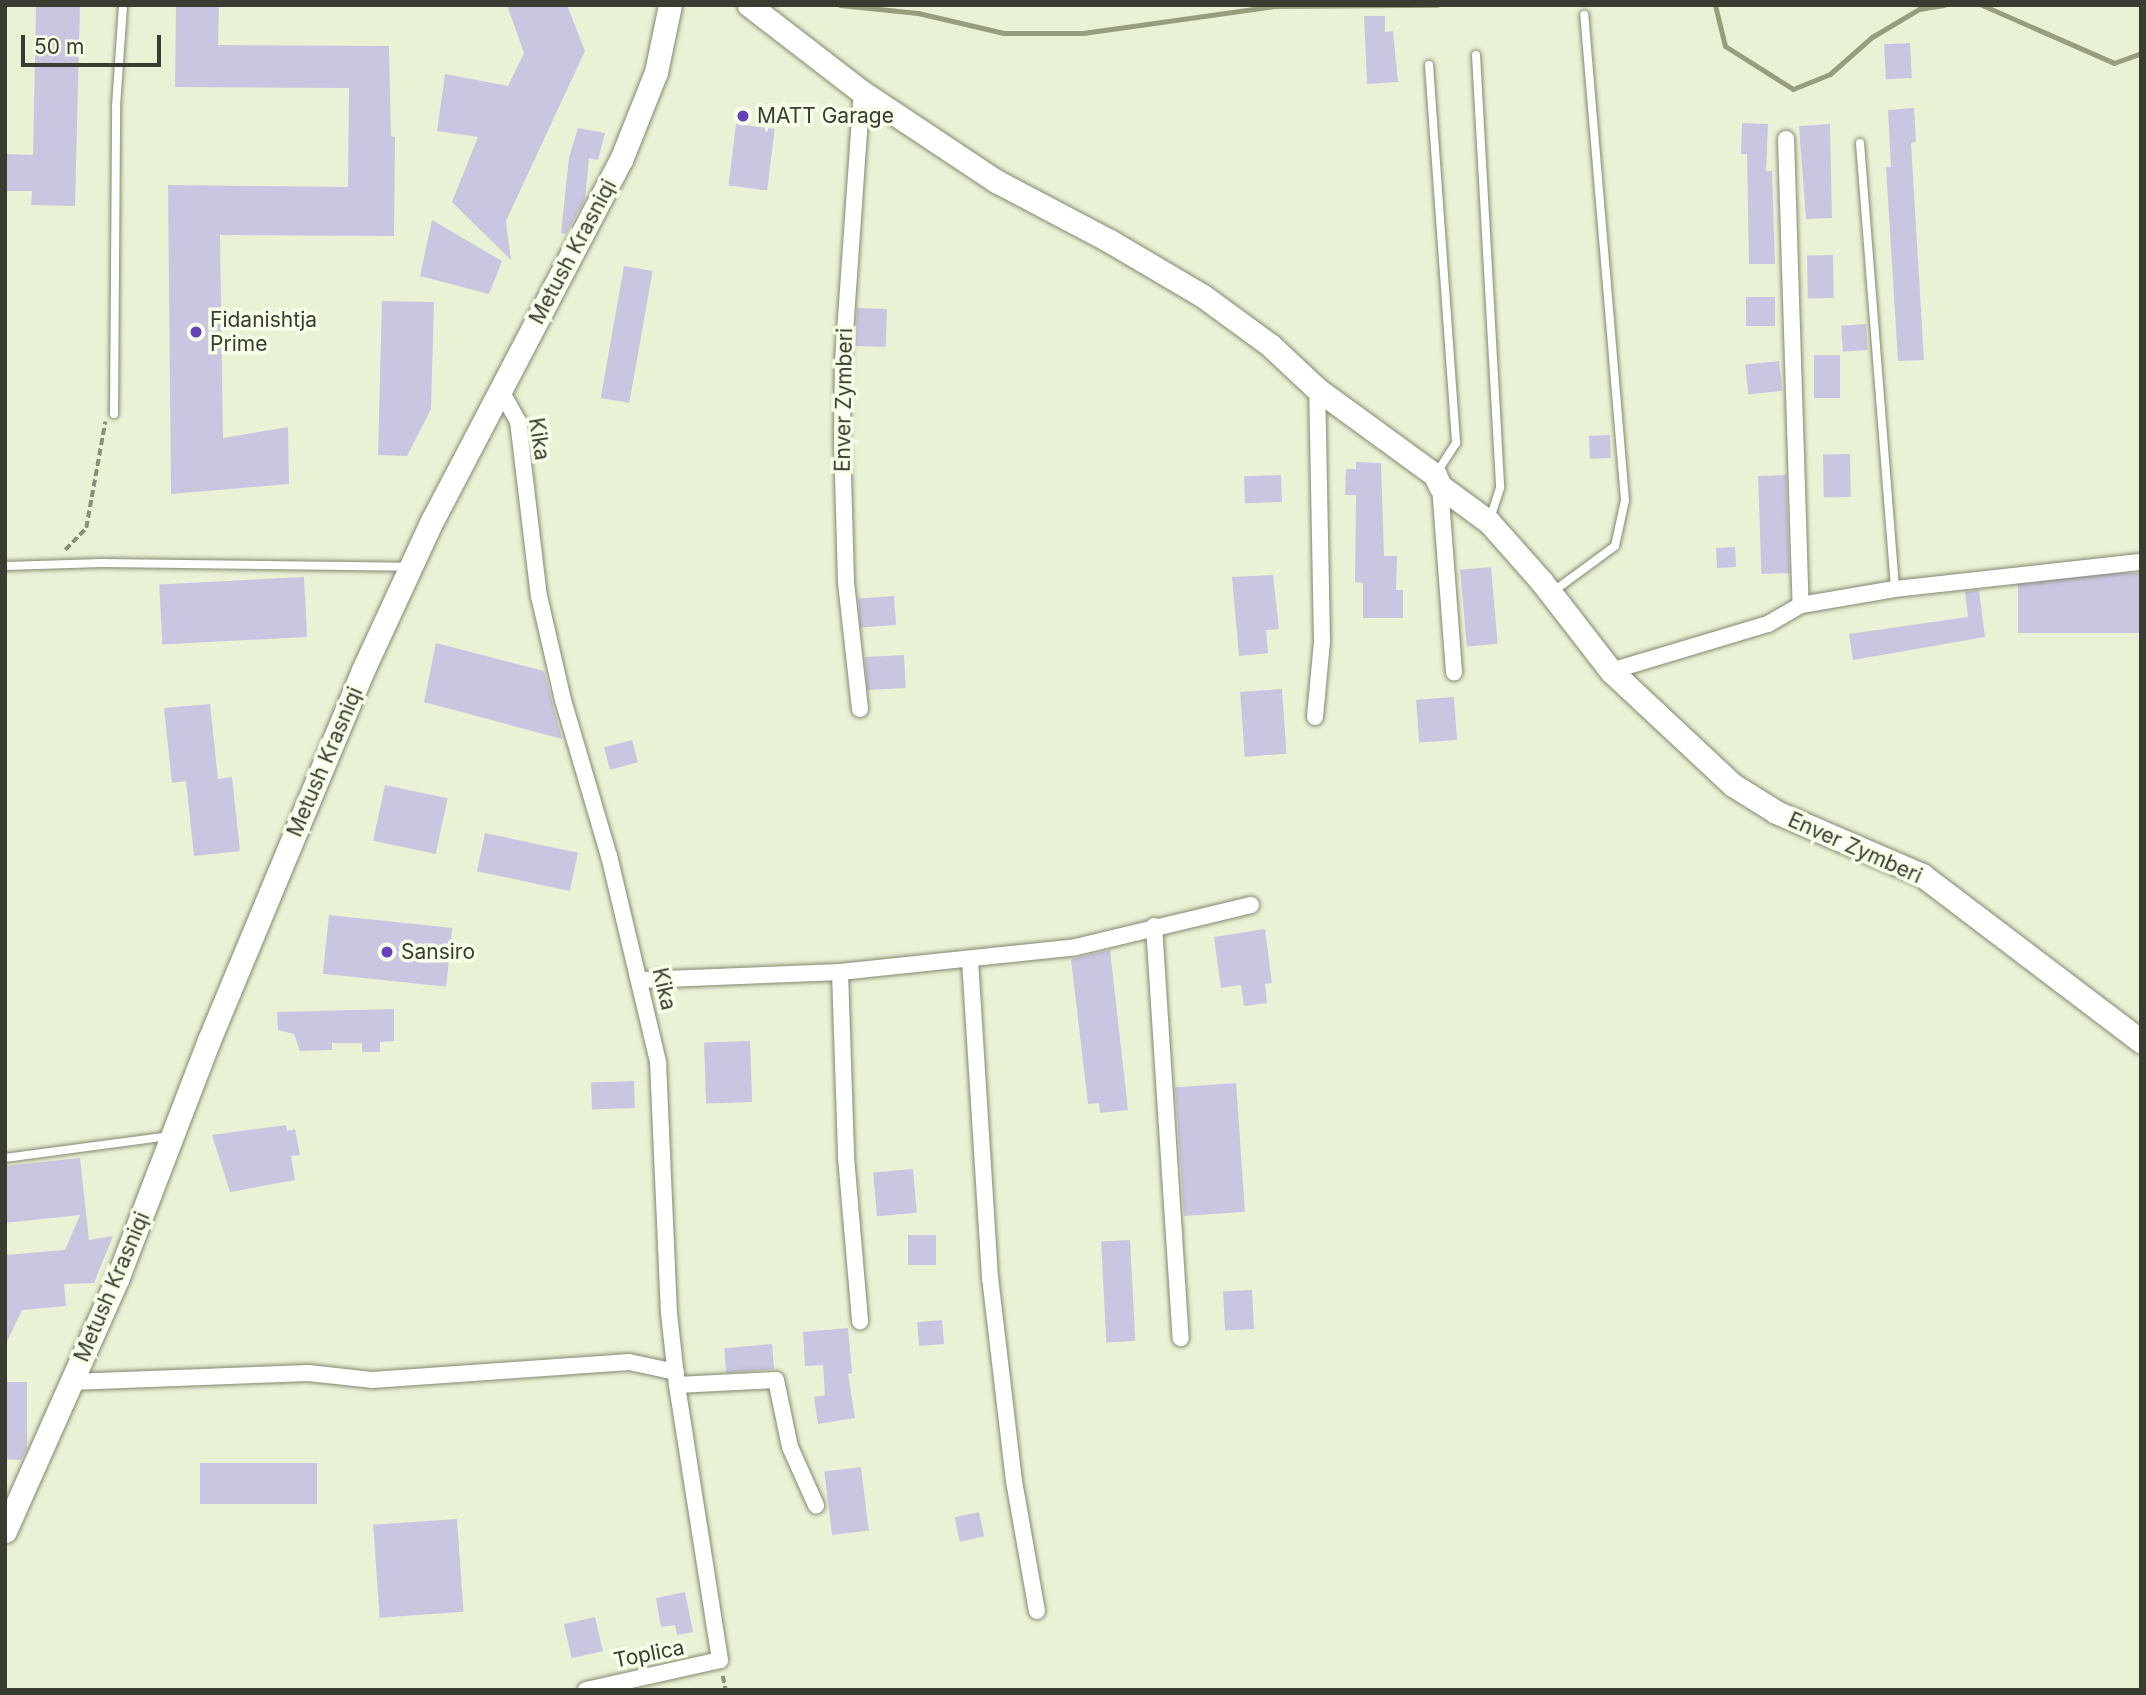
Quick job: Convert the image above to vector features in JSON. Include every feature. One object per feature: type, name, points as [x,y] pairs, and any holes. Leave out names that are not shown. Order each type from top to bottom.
[{"type":"street","name":"Metush Krasniqi","points":[[5,1531],[71,1382],[363,670],[500,389],[621,160],[656,72],[670,5]]},
{"type":"street","name":"Enver Zymberi","points":[[749,5],[862,92],[996,181],[1203,296],[1270,345],[1318,389],[1489,522],[1551,593],[1611,671],[1733,785],[1776,812],[1922,875],[2141,1041]]},
{"type":"street","name":"Enver Zymberi","points":[[860,709],[846,582],[842,426],[862,92]]},
{"type":"street","points":[[1786,139],[1801,605]]},
{"type":"street","name":"Kika","points":[[500,389],[518,421],[539,596],[563,701],[640,980],[658,1062],[665,1248],[676,1379],[720,1660]]},
{"type":"street","points":[[1315,717],[1322,641],[1318,389]]},
{"type":"street","points":[[1438,480],[1454,672]]},
{"type":"street","points":[[1611,671],[1768,624],[1801,605],[1895,589],[2141,562]]},
{"type":"street","points":[[640,980],[840,972],[1076,947],[1154,926],[1251,905]]},
{"type":"street","points":[[1154,926],[1181,1338]]},
{"type":"street","points":[[970,960],[990,1277],[1014,1481],[1037,1611]]},
{"type":"street","points":[[840,972],[846,1157],[860,1321]]},
{"type":"street","points":[[71,1382],[308,1373],[372,1380],[629,1362],[676,1379],[776,1380],[790,1447],[816,1504]]},
{"type":"street","name":"Toplica","points":[[586,1690],[720,1660]]},
{"type":"lane","points":[[114,414],[116,106],[123,5]]},
{"type":"lane","points":[[1551,593],[1615,546],[1625,500],[1584,15]]},
{"type":"lane","points":[[1476,55],[1500,488],[1489,522]]},
{"type":"lane","points":[[1429,65],[1457,443],[1438,480]]},
{"type":"lane","points":[[1860,143],[1895,589]]},
{"type":"lane","points":[[5,566],[411,567]]},
{"type":"lane","points":[[5,1158],[173,1136]]},
{"type":"path","points":[[52,565],[86,528],[101,424],[114,414]]},
{"type":"building","points":[[36,5],[80,5],[75,206],[31,205],[32,191],[5,191],[5,154],[33,155]]},
{"type":"building","name":"Fidanishtja Prime","points":[[176,5],[219,5],[218,45],[389,46],[391,136],[395,137],[394,236],[220,235],[223,438],[288,427],[289,484],[171,494],[168,185],[348,187],[349,88],[175,87]]},
{"type":"building","points":[[507,5],[567,5],[585,51],[506,221],[511,260],[452,202],[478,137],[437,131],[445,74],[508,86],[524,53]]},
{"type":"building","points":[[1364,16],[1385,16],[1385,32],[1393,31],[1398,82],[1367,84]]},
{"type":"building","points":[[1910,43],[1912,78],[1886,79],[1884,44]]},
{"type":"building","points":[[1914,108],[1916,142],[1911,143],[1924,360],[1898,361],[1886,167],[1891,167],[1888,110]]},
{"type":"building","points":[[1742,123],[1768,124],[1766,171],[1772,171],[1775,264],[1749,264],[1747,154],[1741,154]]},
{"type":"building","points":[[736,124],[775,129],[767,190],[728,186]]},
{"type":"building","points":[[1830,124],[1832,218],[1806,219],[1799,126]]},
{"type":"building","points":[[578,128],[605,133],[598,160],[589,158],[585,199],[566,234],[561,233],[569,157]]},
{"type":"building","points":[[432,220],[502,261],[489,294],[420,276]]},
{"type":"building","points":[[1807,255],[1833,255],[1834,298],[1808,298]]},
{"type":"building","points":[[624,266],[653,271],[629,403],[601,398]]},
{"type":"building","points":[[1746,297],[1775,297],[1775,326],[1746,326]]},
{"type":"building","points":[[382,301],[434,302],[431,409],[407,456],[378,455]]},
{"type":"building","points":[[857,308],[887,309],[886,347],[856,346]]},
{"type":"building","points":[[1866,324],[1868,350],[1843,352],[1841,326]]},
{"type":"building","points":[[1814,355],[1840,355],[1840,398],[1814,398]]},
{"type":"building","points":[[1779,361],[1782,391],[1748,394],[1745,365]]},
{"type":"building","points":[[1610,435],[1611,458],[1590,459],[1589,436]]},
{"type":"building","points":[[1823,454],[1850,454],[1851,497],[1824,497]]},
{"type":"building","points":[[1356,462],[1381,463],[1384,556],[1397,556],[1396,590],[1403,590],[1403,618],[1363,618],[1363,583],[1355,582],[1356,495],[1345,495],[1346,469],[1356,469]]},
{"type":"building","points":[[1281,475],[1282,502],[1245,503],[1244,476]]},
{"type":"building","points":[[1786,475],[1789,573],[1761,574],[1758,476]]},
{"type":"building","points":[[1735,547],[1736,567],[1717,568],[1716,548]]},
{"type":"building","points":[[1491,567],[1498,644],[1467,646],[1460,570]]},
{"type":"building","points":[[2018,573],[2141,573],[2141,633],[2018,633]]},
{"type":"building","points":[[1273,575],[1279,629],[1266,630],[1268,653],[1239,656],[1232,577]]},
{"type":"building","points":[[304,577],[307,637],[162,645],[159,585]]},
{"type":"building","points":[[1979,590],[1985,637],[1853,660],[1849,634],[1968,617],[1965,592]]},
{"type":"building","points":[[894,596],[896,625],[860,627],[858,599]]},
{"type":"building","points":[[436,643],[544,671],[562,739],[424,702]]},
{"type":"building","points":[[904,655],[906,688],[867,690],[865,657]]},
{"type":"building","points":[[1282,689],[1287,754],[1245,757],[1240,692]]},
{"type":"building","points":[[1454,697],[1457,740],[1419,743],[1416,700]]},
{"type":"building","points":[[210,704],[218,779],[232,777],[240,851],[194,856],[186,781],[172,783],[164,708]]},
{"type":"building","points":[[632,740],[638,762],[610,770],[604,748]]},
{"type":"building","points":[[385,785],[448,798],[436,854],[373,841]]},
{"type":"building","points":[[485,833],[578,853],[570,891],[477,871]]},
{"type":"building","name":"Sansiro","points":[[329,915],[452,928],[446,987],[323,974]]},
{"type":"building","points":[[1265,929],[1272,983],[1265,984],[1267,1003],[1244,1006],[1241,985],[1221,988],[1214,937]]},
{"type":"building","points":[[1110,950],[1128,1110],[1100,1113],[1099,1103],[1088,1104],[1071,959]]},
{"type":"building","points":[[394,1009],[394,1041],[380,1042],[380,1052],[362,1052],[362,1043],[332,1043],[332,1050],[300,1051],[294,1034],[278,1030],[277,1012]]},
{"type":"building","points":[[750,1041],[752,1102],[706,1104],[704,1043]]},
{"type":"building","points":[[634,1081],[635,1108],[592,1109],[591,1083]]},
{"type":"building","points":[[1236,1083],[1245,1212],[1184,1216],[1175,1087]]},
{"type":"building","points":[[286,1125],[287,1131],[295,1129],[300,1155],[291,1156],[295,1180],[230,1192],[212,1135]]},
{"type":"building","points":[[80,1158],[89,1240],[113,1236],[94,1283],[64,1284],[66,1306],[22,1310],[5,1346],[5,1255],[65,1250],[80,1215],[5,1223],[5,1166]]},
{"type":"building","points":[[913,1169],[917,1213],[877,1216],[873,1172]]},
{"type":"building","points":[[908,1235],[936,1235],[936,1265],[908,1265]]},
{"type":"building","points":[[1130,1240],[1135,1341],[1106,1342],[1101,1242]]},
{"type":"building","points":[[1252,1290],[1254,1329],[1225,1330],[1223,1292]]},
{"type":"building","points":[[942,1320],[944,1344],[919,1346],[917,1322]]},
{"type":"building","points":[[848,1328],[852,1373],[848,1374],[855,1418],[818,1424],[814,1397],[825,1395],[823,1365],[805,1366],[803,1332]]},
{"type":"building","points":[[772,1344],[774,1369],[726,1373],[724,1348]]},
{"type":"building","points":[[5,1382],[27,1382],[27,1448],[21,1460],[5,1459]]},
{"type":"building","points":[[200,1463],[317,1463],[317,1504],[200,1504]]},
{"type":"building","points":[[861,1467],[869,1531],[832,1535],[824,1472]]},
{"type":"building","points":[[979,1512],[984,1536],[960,1542],[955,1517]]},
{"type":"building","points":[[457,1519],[463,1612],[380,1618],[373,1525]]},
{"type":"building","points":[[685,1592],[693,1632],[677,1635],[675,1625],[661,1627],[656,1598]]},
{"type":"building","points":[[595,1617],[603,1651],[572,1658],[564,1624]]},
{"type":"waterway","points":[[840,5],[918,13],[1004,33],[1083,33],[1274,6],[1437,5]]},
{"type":"waterway","points":[[1715,5],[1725,46],[1793,89],[1830,74],[1872,37],[1919,9],[1944,5]]},
{"type":"waterway","points":[[1982,5],[2114,63],[2141,53]]},
{"type":"place","name":"MATT Garage","points":[[743,116]]},
{"type":"place","name":"Fidanishtja Prime","points":[[196,332]]},
{"type":"place","name":"Sansiro","points":[[387,952]]}]
